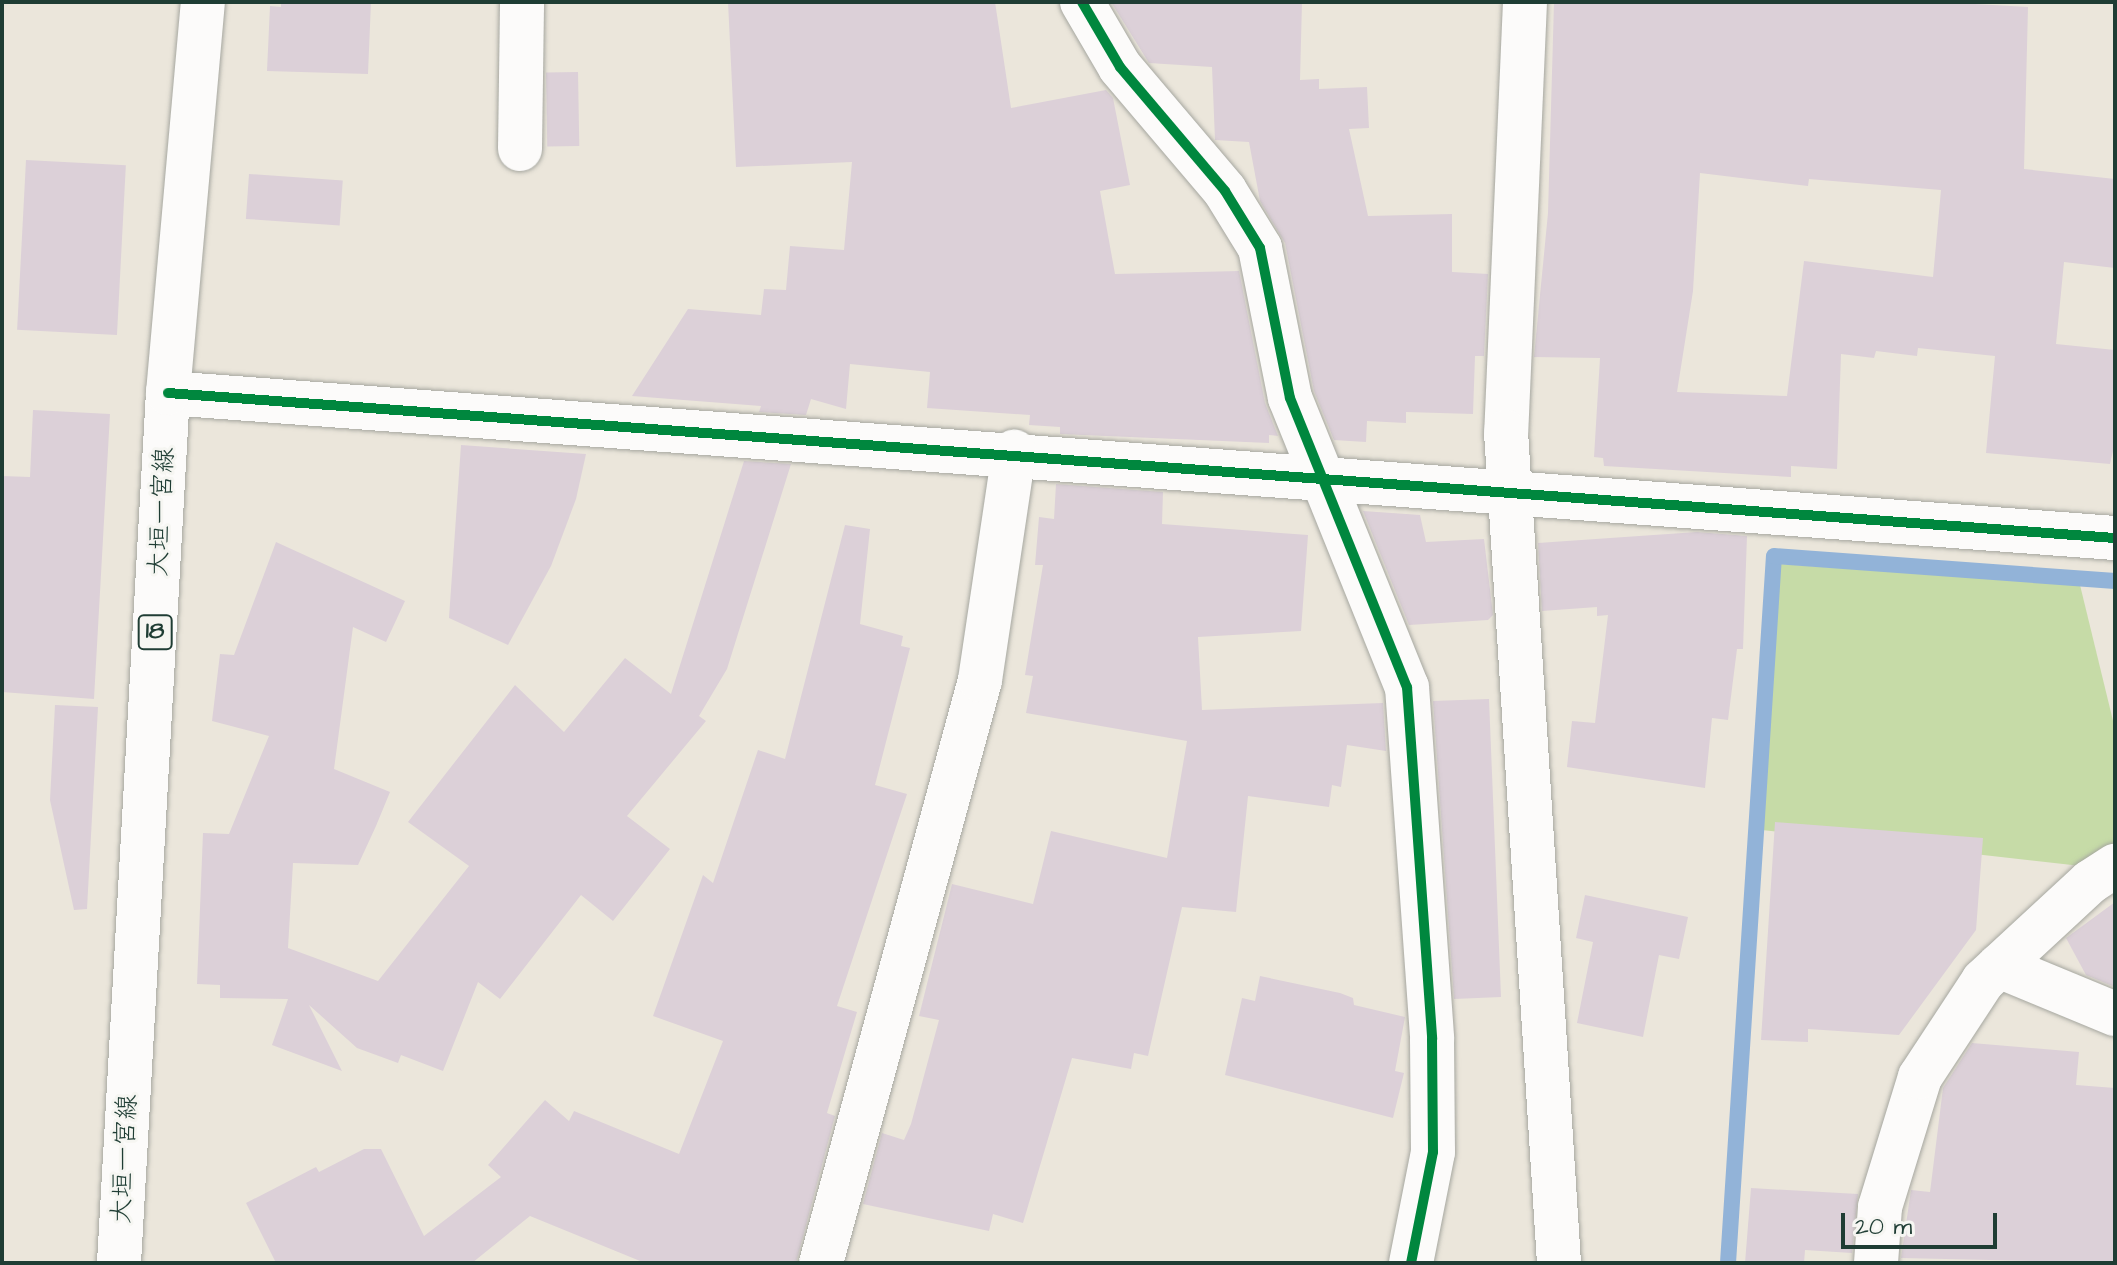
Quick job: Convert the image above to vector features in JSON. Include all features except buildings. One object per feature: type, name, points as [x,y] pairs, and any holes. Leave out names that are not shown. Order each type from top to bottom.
[{"type":"street","name":"大垣一宮線","points":[[119,1263],[168,393],[203,2]]},
{"type":"street","points":[[520,149],[522,2]]},
{"type":"street","points":[[1082,2],[1120,67],[1225,191],[1260,248],[1290,398],[1407,687],[1432,1039],[1433,1152],[1411,1263]]},
{"type":"street","points":[[1525,2],[1506,432],[1514,490],[1559,1263]]},
{"type":"street","points":[[168,393],[1014,452],[1321,480],[1514,490],[2115,538]]},
{"type":"street","points":[[821,1263],[980,680],[1014,452]]},
{"type":"street","points":[[1876,1263],[1880,1207],[1920,1077],[1983,981],[2090,882],[2115,866]]},
{"type":"street","points":[[1999,966],[2115,1014]]},
{"type":"green space","points":[[1781,564],[2080,585],[2115,729],[2115,845],[2081,866],[1753,829]]},
{"type":"waterway","points":[[1728,1263],[1774,556],[2115,581]]},
{"type":"cycle path","points":[[1082,2],[1120,67],[1225,191],[1260,248],[1290,398],[1407,687],[1432,1039],[1433,1152],[1411,1263]]},
{"type":"cycle path","points":[[168,393],[2115,538]]}]
